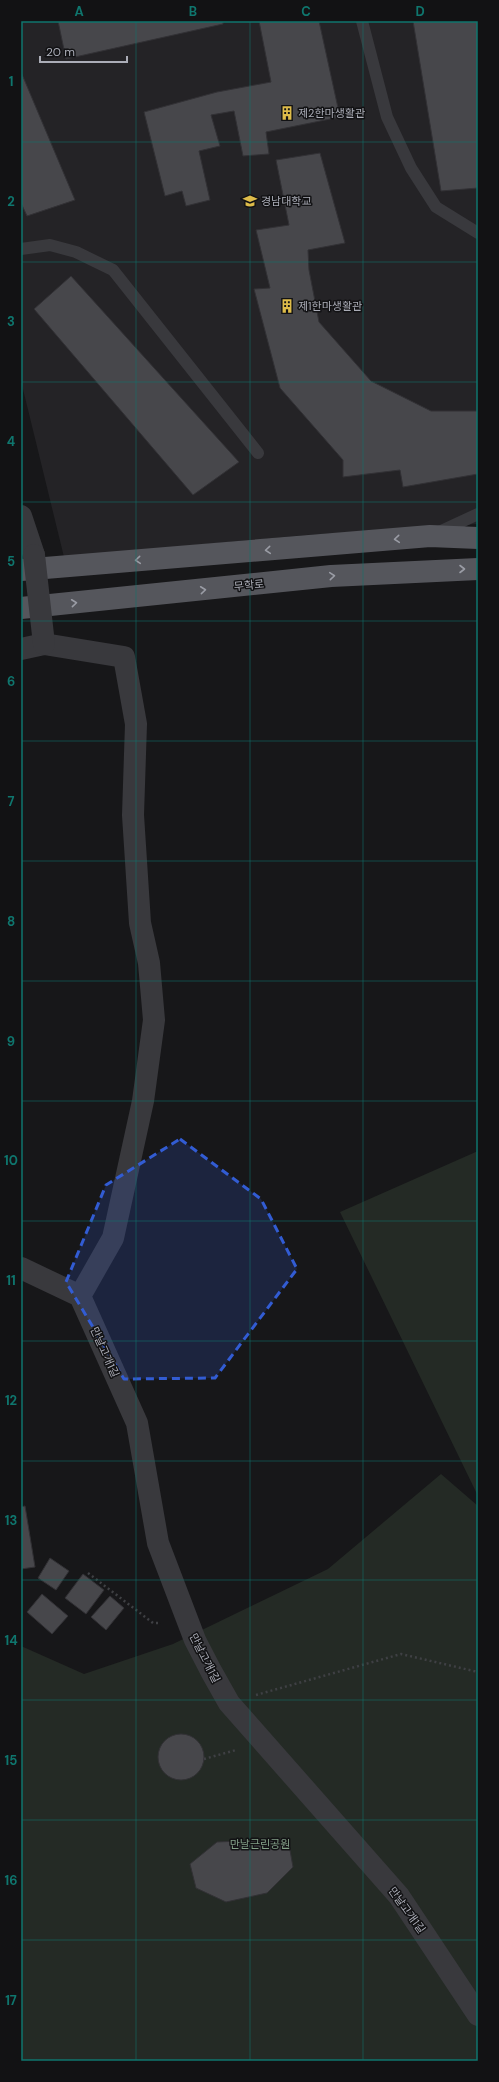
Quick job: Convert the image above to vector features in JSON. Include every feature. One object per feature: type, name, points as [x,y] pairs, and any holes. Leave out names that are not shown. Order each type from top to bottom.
[{"type":"main road","points":[[27,562],[430,536],[478,538]]},
{"type":"main road","name":"무학로","points":[[21,608],[332,576],[458,568],[478,569]]},
{"type":"street","points":[[21,516],[27,562],[44,644]]},
{"type":"street","points":[[21,649],[44,644],[124,657],[136,724],[133,815],[140,923],[149,963],[154,1020],[143,1101],[114,1238],[80,1296],[21,1268]]},
{"type":"street","name":"만날고개1길","points":[[80,1296],[137,1423],[158,1543],[195,1640],[229,1703],[399,1896],[478,2015]]},
{"type":"lane","points":[[362,21],[387,117],[411,168],[436,207],[478,233]]},
{"type":"lane","points":[[21,249],[50,245],[76,252],[113,270],[258,453]]},
{"type":"lane","points":[[430,536],[478,514]]},
{"type":"path","points":[[88,1574],[153,1623],[189,1626]]},
{"type":"path","points":[[229,1703],[401,1654],[478,1672]]},
{"type":"highlighted area","points":[[180,1139],[261,1199],[297,1269],[215,1378],[124,1379],[66,1282],[106,1185]]},
{"type":"shaded area","name":"경남대학교","points":[[21,21],[478,21],[478,524],[307,535],[64,557],[21,381]]},
{"type":"green space","points":[[478,1151],[478,1496],[340,1212]]},
{"type":"green space","name":"만날근린공원","points":[[441,1474],[478,1506],[478,2061],[21,2061],[21,1646],[84,1674],[173,1644],[328,1569]]},
{"type":"building","points":[[58,21],[223,21],[223,24],[66,59]]},
{"type":"building","name":"제2한마생활관","points":[[259,21],[319,21],[340,117],[266,132],[269,154],[243,156],[234,111],[211,115],[220,146],[199,151],[210,200],[186,206],[182,191],[165,196],[144,112],[217,92],[271,82]]},
{"type":"building","points":[[413,21],[478,21],[478,188],[441,191]]},
{"type":"building","points":[[21,72],[75,200],[27,216],[21,203]]},
{"type":"building","name":"제1한마생활관","points":[[320,153],[345,243],[308,250],[309,270],[319,322],[371,381],[431,411],[478,411],[478,474],[403,487],[400,470],[343,477],[343,460],[280,388],[254,289],[270,288],[256,230],[289,225],[276,160]]},
{"type":"building","points":[[71,276],[239,462],[193,495],[34,309]]},
{"type":"building","points":[[25,1506],[35,1567],[21,1569],[21,1507]]},
{"type":"building","points":[[50,1558],[69,1571],[56,1590],[38,1578]]},
{"type":"building","points":[[83,1574],[104,1590],[86,1614],[65,1598]]},
{"type":"building","points":[[42,1594],[68,1616],[52,1634],[27,1612]]},
{"type":"building","points":[[110,1596],[124,1608],[106,1630],[91,1617]]},
{"type":"building","points":[[176,1734],[186,1734],[194,1738],[200,1744],[204,1752],[204,1762],[200,1770],[194,1776],[186,1780],[176,1780],[168,1776],[162,1770],[158,1762],[158,1752],[162,1744],[168,1738]]},
{"type":"building","points":[[288,1839],[293,1867],[267,1893],[226,1902],[196,1888],[190,1864],[217,1842]]},
{"type":"place","name":"제2한마생활관","points":[[287,113]]},
{"type":"place","name":"경남대학교","points":[[250,201]]},
{"type":"place","name":"제1한마생활관","points":[[287,306]]}]
